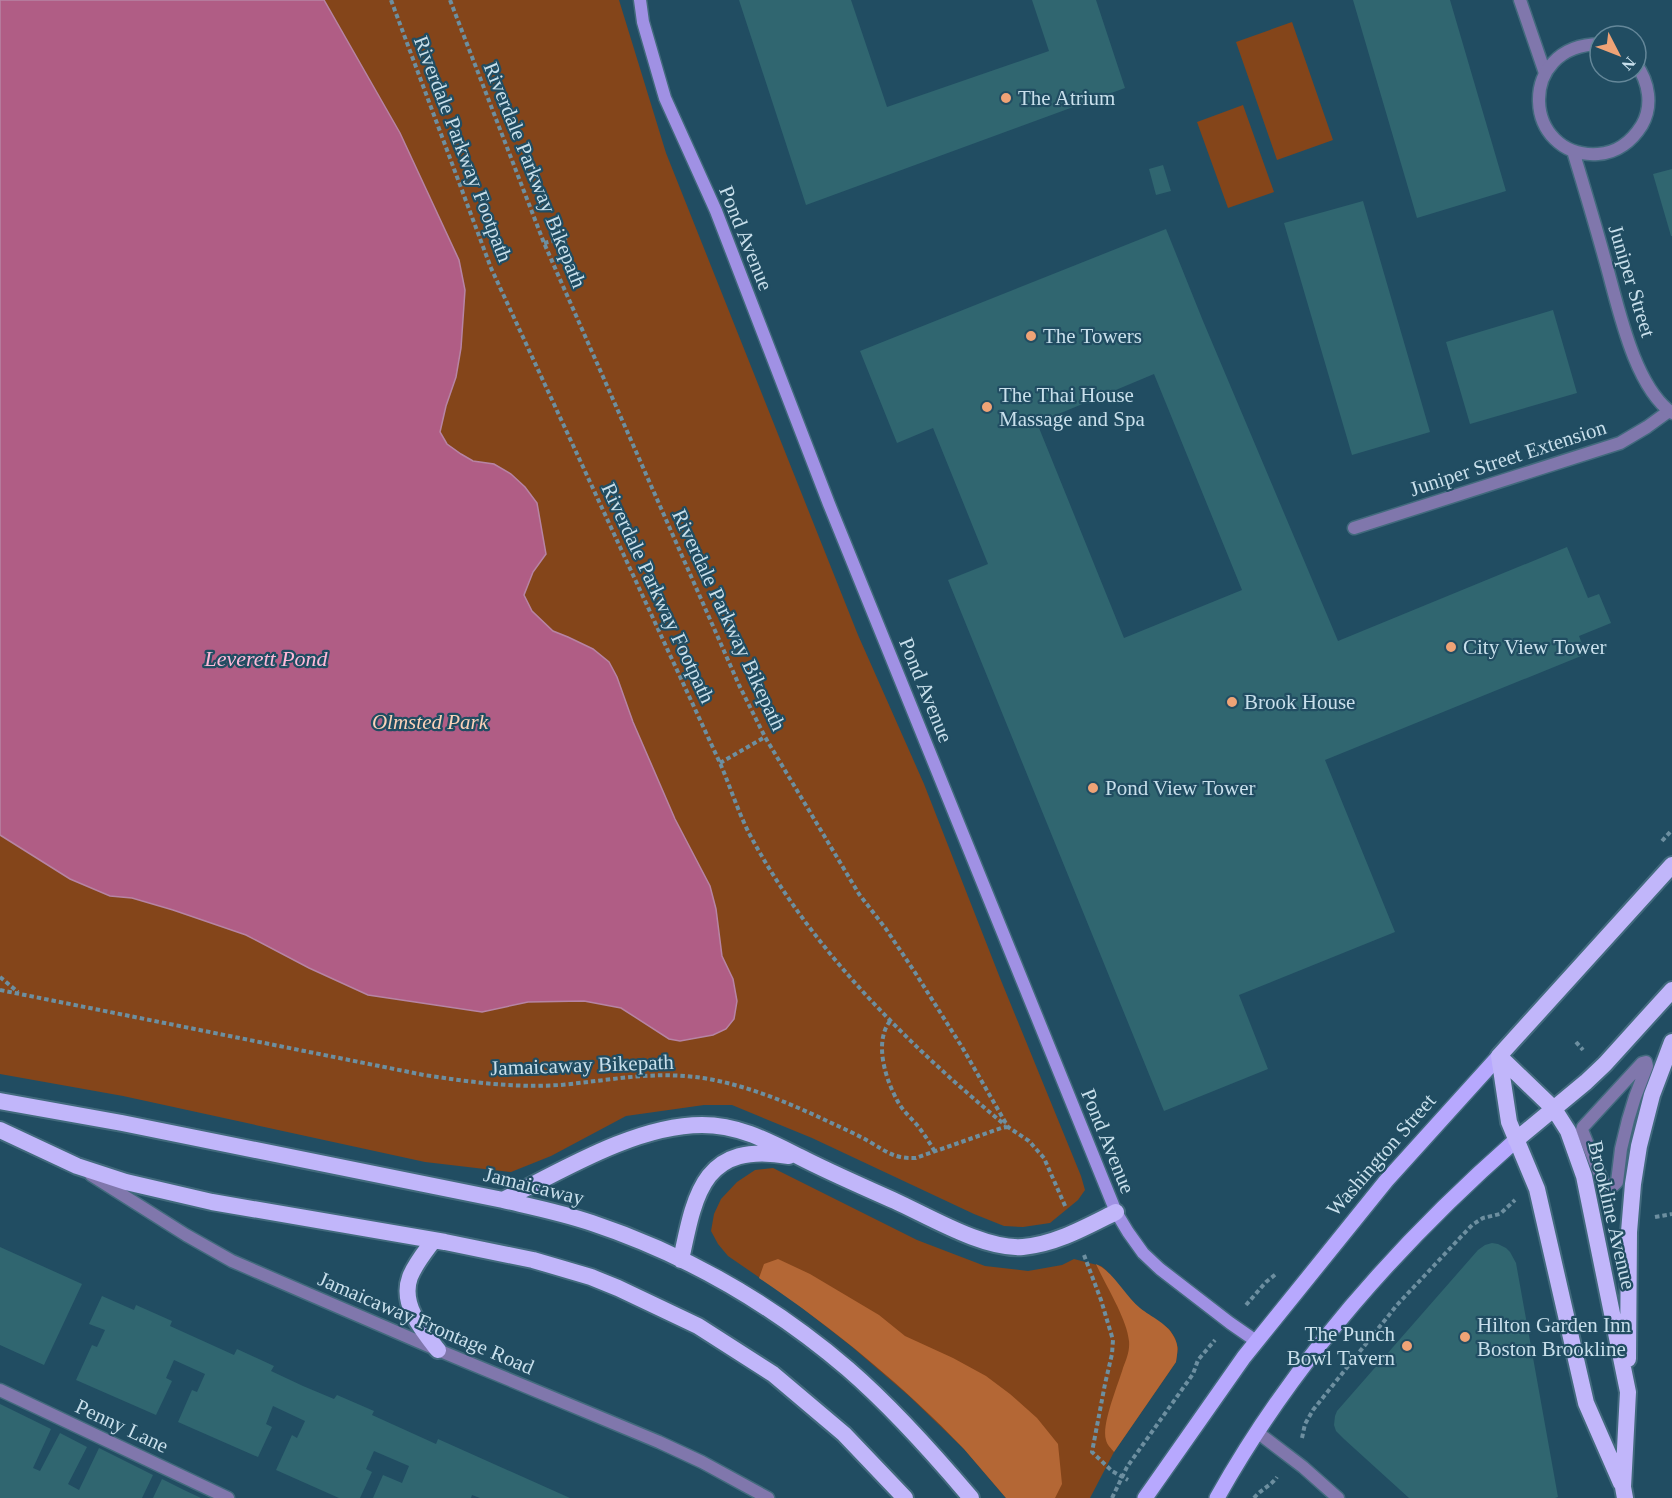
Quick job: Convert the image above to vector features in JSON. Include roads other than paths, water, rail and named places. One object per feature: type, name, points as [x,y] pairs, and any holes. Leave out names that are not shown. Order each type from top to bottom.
[{"type":"highway","name":"Washington Street","points":[[1499,1056],[1672,865]]},
{"type":"highway","points":[[1516,1140],[1605,1064],[1672,990]]},
{"type":"highway","points":[[1628,1392],[1629,1232],[1633,1184],[1639,1146],[1652,1095],[1672,1041]]},
{"type":"highway","points":[[1499,1056],[1509,1122],[1537,1189],[1586,1403],[1624,1492]]},
{"type":"highway","name":"Brookline Avenue","points":[[1499,1056],[1554,1109],[1568,1131],[1584,1176],[1628,1392],[1624,1492]]},
{"type":"highway","name":"Jamaicaway","points":[[0,1101],[122,1123],[503,1200],[592,1223],[648,1244],[753,1299],[826,1351],[871,1389],[934,1455],[971,1498]]},
{"type":"highway","points":[[503,1200],[610,1148],[655,1132],[677,1127],[712,1126],[746,1131],[954,1228],[988,1243],[1004,1247],[1024,1247],[1053,1241],[1116,1212]]},
{"type":"highway","points":[[1,1132],[77,1167],[126,1182],[185,1196],[533,1260],[618,1288],[698,1326],[773,1374],[844,1434],[905,1498]]},
{"type":"highway","points":[[681,1260],[693,1208],[714,1170],[729,1159],[747,1153],[802,1158]]},
{"type":"highway","points":[[433,1241],[412,1272],[408,1283],[408,1293],[414,1315],[438,1350]]},
{"type":"main road","name":"Pond Avenue","points":[[640,0],[643,22],[666,98],[716,211],[830,504],[1116,1212],[1143,1252],[1160,1269],[1256,1341]]},
{"type":"main road","name":"Washington Street","points":[[1147,1496],[1227,1379],[1256,1341],[1379,1190],[1499,1056]]},
{"type":"main road","points":[[1217,1498],[1257,1432],[1306,1363],[1368,1287],[1432,1218],[1516,1140]]},
{"type":"street","points":[[1520,0],[1545,73]]},
{"type":"street","points":[[1588,44],[1569,50],[1555,59],[1545,73],[1539,91],[1539,109],[1545,126],[1557,141],[1573,151],[1589,154],[1606,153],[1621,147],[1634,137],[1644,122],[1648,106],[1646,84]]},
{"type":"street","name":"Juniper Street","points":[[1573,151],[1634,354],[1649,387],[1670,412]]},
{"type":"street","name":"Juniper Street Extension","points":[[1353,528],[1620,443],[1670,412]]},
{"type":"street","points":[[1642,1062],[1646,1062],[1647,1066],[1639,1085],[1621,1149],[1617,1182],[1614,1186],[1608,1186],[1604,1182],[1582,1130],[1583,1126],[1642,1062]]},
{"type":"street","name":"Jamaicaway Frontage Road","points":[[77,1167],[186,1235],[231,1260],[676,1450],[768,1498]]},
{"type":"street","name":"Penny Lane","points":[[0,1390],[228,1498]]},
{"type":"street","points":[[1257,1432],[1303,1467],[1338,1498]]},
{"type":"water","name":"Leverett Pond","points":[[0,0],[324,0],[400,133],[459,260],[465,290],[461,348],[456,377],[440,432],[447,444],[461,454],[473,461],[494,464],[511,474],[537,503],[546,554],[533,572],[524,595],[532,611],[553,631],[593,649],[609,662],[617,677],[633,722],[675,819],[710,886],[716,909],[722,956],[733,979],[737,1001],[734,1019],[726,1029],[713,1035],[680,1041],[669,1039],[621,1008],[584,1001],[528,1002],[482,1012],[368,995],[309,968],[246,935],[132,898],[110,896],[70,879],[0,835]]},
{"type":"place","name":"The Atrium","points":[[1006,98]]},
{"type":"place","name":"The Towers","points":[[1031,336]]},
{"type":"place","name":"The Thai House Massage and Spa","points":[[987,407]]},
{"type":"place","name":"City View Tower","points":[[1451,647]]},
{"type":"place","name":"Brook House","points":[[1232,702]]},
{"type":"place","name":"Pond View Tower","points":[[1093,788]]},
{"type":"place","name":"Hilton Garden Inn Boston Brookline","points":[[1465,1337]]},
{"type":"place","name":"The Punch Bowl Tavern","points":[[1407,1346]]},
{"type":"park label","name":"Olmsted Park","points":[[430,722]]}]
